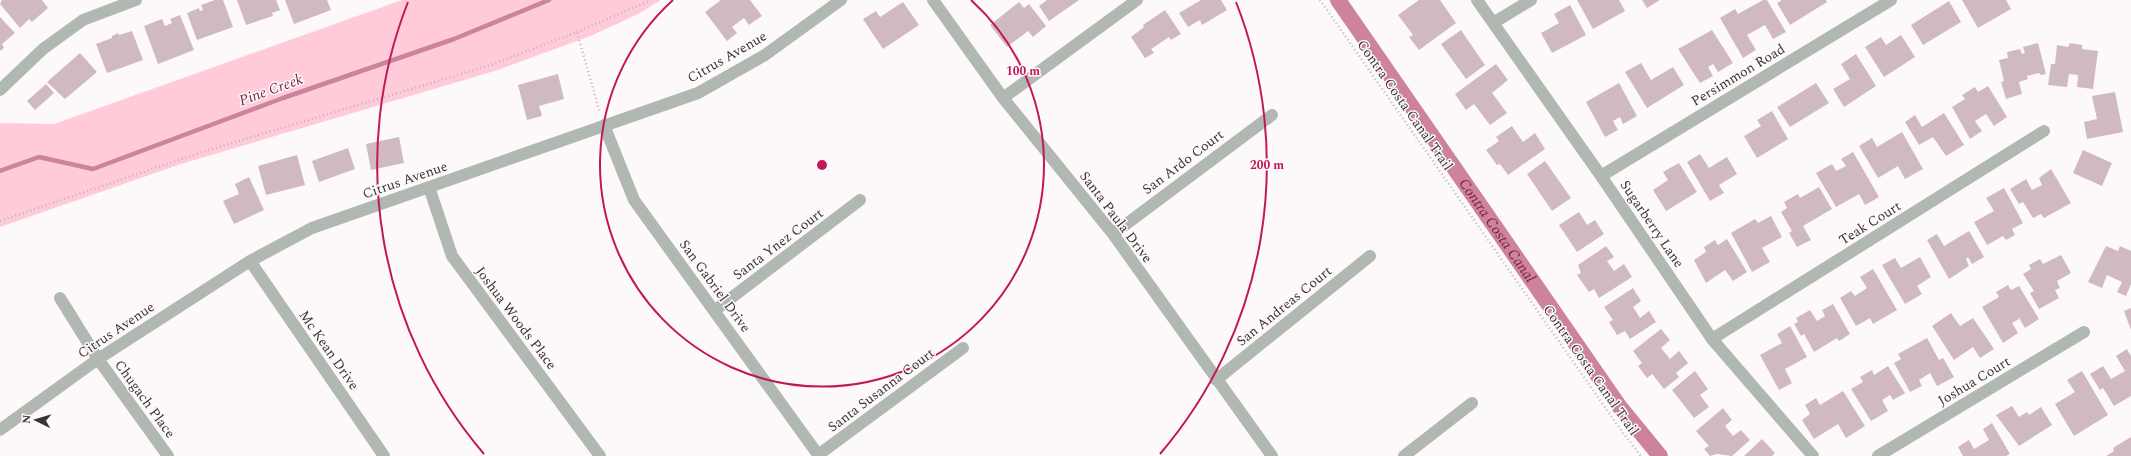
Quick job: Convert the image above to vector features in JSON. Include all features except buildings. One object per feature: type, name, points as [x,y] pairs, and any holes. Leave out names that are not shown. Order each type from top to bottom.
[{"type":"street","points":[[0,90],[43,49],[83,20],[136,0]]},
{"type":"street","name":"Citrus Avenue","points":[[0,430],[98,359],[250,261],[312,228],[698,93],[765,55],[841,0]]},
{"type":"street","name":"Santa Paula Drive","points":[[933,0],[1003,98],[1113,234],[1216,380],[1272,456]]},
{"type":"street","points":[[1003,98],[1136,0]]},
{"type":"street","name":"Sugarberry Lane","points":[[1476,0],[1601,176],[1712,339],[1813,456]]},
{"type":"street","points":[[1493,23],[1531,0]]},
{"type":"street","name":"Persimmon Road","points":[[1601,176],[1891,0]]},
{"type":"street","name":"San Ardo Court","points":[[1113,234],[1272,115]]},
{"type":"street","name":"San Gabriel Drive","points":[[604,125],[634,200],[818,456]]},
{"type":"street","name":"Teak Court","points":[[1712,339],[2044,131]]},
{"type":"street","name":"Joshua Woods Place","points":[[429,187],[452,256],[600,456]]},
{"type":"street","name":"Santa Ynez Court","points":[[714,311],[860,200]]},
{"type":"street","name":"San Andreas Court","points":[[1216,380],[1370,256]]},
{"type":"street","name":"Mc Kean Drive","points":[[250,261],[384,456]]},
{"type":"street","name":"Chugach Place","points":[[60,298],[98,359],[168,456]]},
{"type":"street","name":"Joshua Court","points":[[1878,456],[2084,332]]},
{"type":"street","name":"Santa Susanna Court","points":[[818,456],[963,348]]},
{"type":"street","points":[[1404,456],[1472,403]]},
{"type":"path","points":[[0,221],[199,153],[491,66],[577,32],[651,0]]},
{"type":"path","name":"Contra Costa Canal Trail","points":[[1320,0],[1499,257],[1641,456]]},
{"type":"path","points":[[577,32],[604,125]]},
{"type":"shaded area","points":[[402,0],[661,0],[638,14],[593,35],[498,70],[181,164],[0,227],[0,123],[54,124]]},
{"type":"waterway","name":"Pine Creek","points":[[0,171],[39,157],[93,169],[283,98],[454,39],[549,0]]},
{"type":"waterway","name":"Contra Costa Canal","points":[[1338,0],[1619,406],[1660,456]]}]
